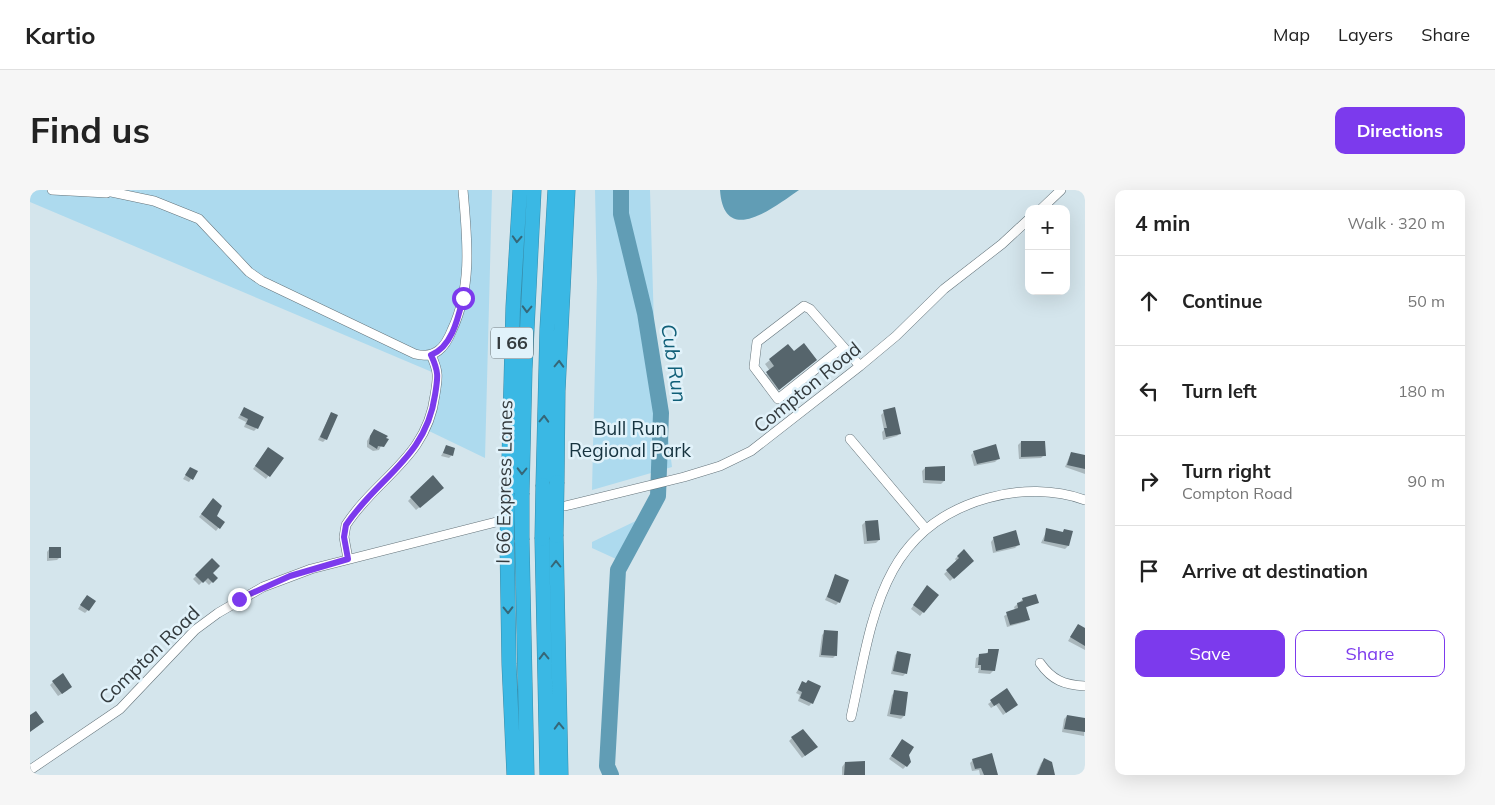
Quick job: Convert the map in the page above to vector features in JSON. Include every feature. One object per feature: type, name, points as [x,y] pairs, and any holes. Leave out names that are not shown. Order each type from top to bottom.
[{"type":"highway","name":"I 66","points":[[514,775],[509,683],[507,544],[513,307],[520,190]]},
{"type":"highway","name":"I 66 Express Lanes","points":[[527,775],[522,493],[525,369],[534,190]]},
{"type":"highway","name":"I 66 Express Lanes","points":[[547,775],[542,485],[555,190]]},
{"type":"highway","name":"I 66","points":[[561,775],[556,536],[560,346],[568,190]]},
{"type":"street","points":[[52,190],[112,192]]},
{"type":"street","points":[[102,190],[154,201],[199,219],[249,272],[262,281],[415,354],[431,355],[440,350],[449,337],[463,298],[467,259],[463,190]]},
{"type":"street","points":[[1045,205],[1061,190]]},
{"type":"street","name":"Compton Road","points":[[565,506],[684,477],[720,466],[751,451],[860,366],[903,329],[944,289],[1002,244],[1025,223]]},
{"type":"street","points":[[842,348],[778,399],[754,366],[758,342],[804,306],[810,309],[842,348],[860,366]]},
{"type":"street","points":[[348,559],[344,537],[346,525],[408,455],[426,431],[434,404],[438,371],[431,355]]},
{"type":"street","points":[[850,439],[926,530]]},
{"type":"street","points":[[851,717],[871,622],[878,599],[900,559],[926,530],[956,510],[996,495],[1039,491],[1085,500]]},
{"type":"street","name":"Compton Road","points":[[30,770],[120,709],[177,647],[218,613],[262,587],[290,576],[348,559],[500,521]]},
{"type":"street","points":[[1040,663],[1046,672],[1062,684],[1085,686]]},
{"type":"green space","points":[[30,190],[492,190],[485,458],[429,431],[441,387],[439,375],[30,202]]},
{"type":"green space","name":"Bull Run Regional Park","points":[[595,190],[650,190],[654,326],[672,467],[592,490],[597,282]]},
{"type":"green space","name":"Bull Run Regional Park","points":[[644,517],[627,564],[592,548],[592,542]]},
{"type":"shaded area","points":[[720,190],[799,190],[764,213],[740,220],[730,217],[723,207]]},
{"type":"building","points":[[804,343],[817,360],[779,390],[766,372],[774,366],[769,359],[788,344],[794,351]]},
{"type":"building","points":[[244,407],[264,417],[258,429],[246,424],[248,419],[240,415]]},
{"type":"building","points":[[895,407],[901,434],[886,437],[884,428],[887,428],[883,410]]},
{"type":"building","points":[[331,412],[338,415],[327,440],[320,437]]},
{"type":"building","points":[[374,429],[388,436],[386,438],[389,439],[384,447],[378,446],[377,449],[369,444],[370,436]]},
{"type":"building","points":[[1021,441],[1045,441],[1046,456],[1021,457]]},
{"type":"building","points":[[996,444],[1000,459],[977,464],[973,451]]},
{"type":"building","points":[[446,445],[455,448],[453,456],[443,453]]},
{"type":"building","points":[[268,447],[284,458],[270,477],[255,466]]},
{"type":"building","points":[[1071,452],[1085,455],[1085,469],[1067,465]]},
{"type":"building","points":[[945,466],[945,481],[925,480],[925,467]]},
{"type":"building","points":[[190,467],[198,471],[193,480],[185,475]]},
{"type":"building","points":[[433,475],[444,488],[420,508],[410,497]]},
{"type":"building","points":[[213,498],[222,506],[217,516],[225,522],[220,529],[201,514]]},
{"type":"building","points":[[878,520],[880,540],[867,541],[865,521]]},
{"type":"building","points":[[1046,528],[1063,532],[1064,529],[1073,531],[1069,546],[1044,541]]},
{"type":"building","points":[[1016,530],[1020,545],[996,551],[993,537]]},
{"type":"building","points":[[49,547],[61,547],[61,558],[49,558]]},
{"type":"building","points":[[964,549],[974,561],[954,579],[946,570],[959,558],[957,556]]},
{"type":"building","points":[[212,558],[220,566],[213,573],[218,578],[213,583],[208,578],[203,583],[195,575]]},
{"type":"building","points":[[835,574],[849,580],[840,603],[827,597]]},
{"type":"building","points":[[927,585],[939,595],[924,613],[913,605]]},
{"type":"building","points":[[1036,594],[1039,603],[1026,607],[1030,620],[1010,625],[1006,612],[1018,608],[1017,603],[1023,601],[1022,598]]},
{"type":"building","points":[[87,595],[96,601],[89,611],[80,605]]},
{"type":"building","points":[[1078,624],[1085,628],[1085,646],[1070,637]]},
{"type":"building","points":[[824,630],[838,631],[837,656],[821,655]]},
{"type":"building","points":[[988,649],[999,649],[995,671],[981,670],[981,665],[978,665],[979,654],[988,653]]},
{"type":"building","points":[[897,651],[911,654],[907,674],[893,671]]},
{"type":"building","points":[[63,673],[72,687],[62,694],[52,681]]},
{"type":"building","points":[[808,680],[821,686],[813,704],[800,698],[802,692],[798,690],[802,681],[806,683]]},
{"type":"building","points":[[1007,688],[1018,705],[1006,713],[999,703],[994,706],[990,700]]},
{"type":"building","points":[[894,690],[908,692],[905,716],[890,714]]},
{"type":"building","points":[[36,711],[44,722],[30,732],[30,715]]},
{"type":"building","points":[[1067,715],[1085,718],[1085,732],[1064,729]]},
{"type":"building","points":[[803,729],[818,747],[805,756],[791,737]]},
{"type":"building","points":[[902,739],[914,747],[909,755],[911,762],[907,767],[891,756]]},
{"type":"building","points":[[992,753],[998,775],[984,775],[981,768],[975,769],[972,759]]},
{"type":"building","points":[[1044,758],[1052,762],[1055,775],[1037,775]]},
{"type":"building","points":[[865,761],[865,775],[844,775],[845,762]]},
{"type":"waterway","name":"Cub Run","points":[[611,775],[607,766],[618,570],[658,496],[661,413],[645,313],[621,214],[621,190]]},
{"type":"route","points":[[239,599],[290,576],[348,559],[344,537],[346,525],[351,517],[408,455],[426,431],[434,404],[438,371],[431,355],[440,350],[449,337],[460,313],[463,298]]}]
